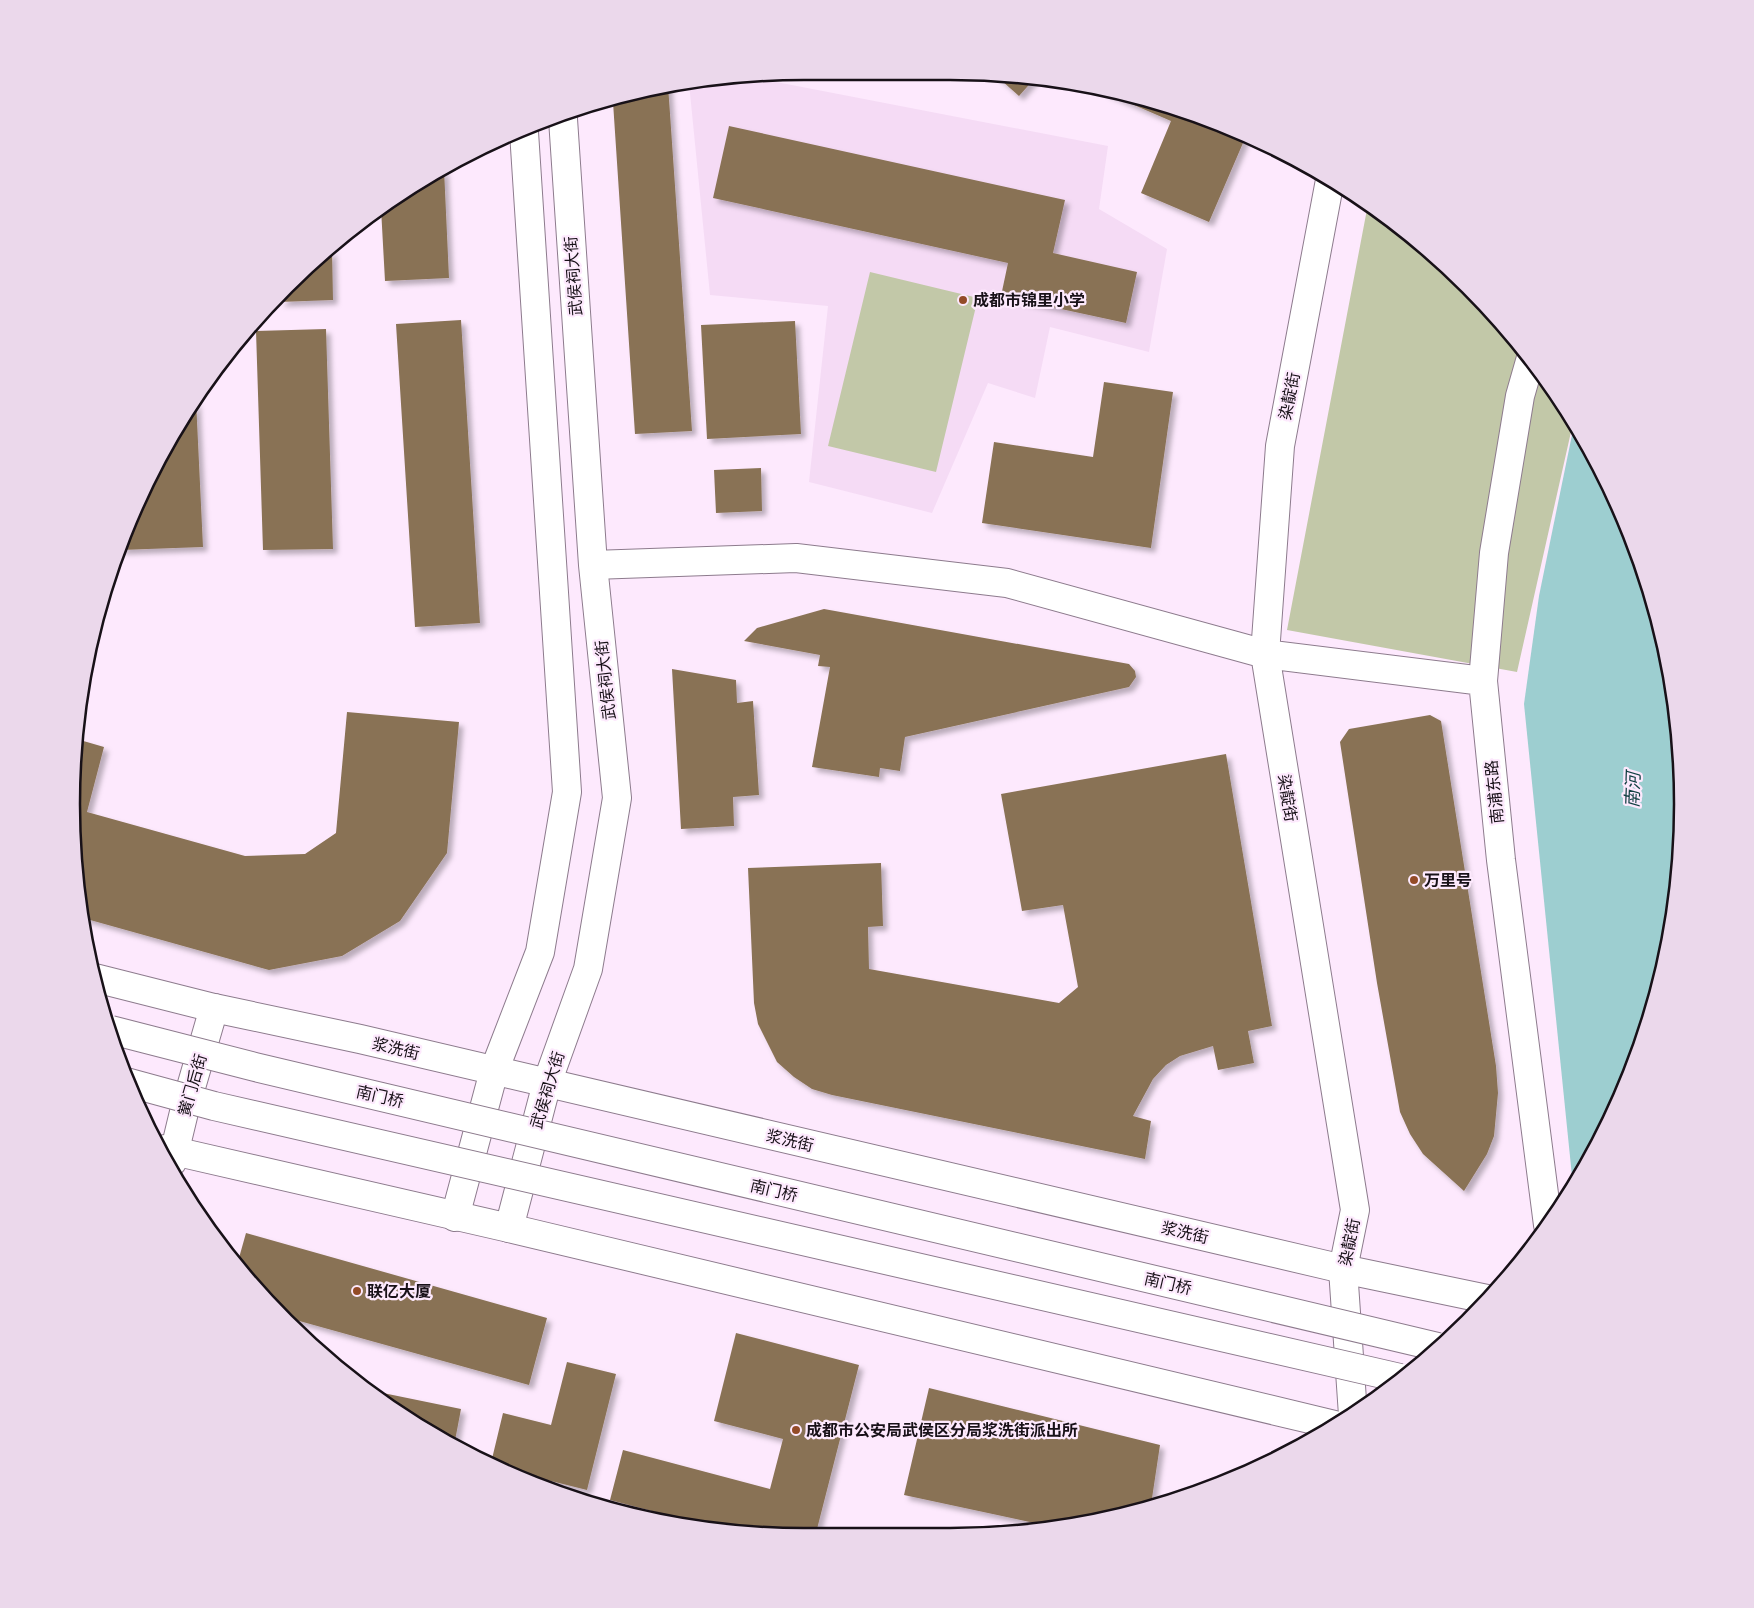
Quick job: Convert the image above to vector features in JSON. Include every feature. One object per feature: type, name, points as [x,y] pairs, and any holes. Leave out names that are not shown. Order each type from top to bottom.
[{"type":"street","name":"武侯祠大街","points":[[510,1228],[546,1083],[588,969],[617,798],[593,565],[563,121]]},
{"type":"street","points":[[455,1217],[494,1071],[540,952],[567,792],[524,136]]},
{"type":"street","name":"染靛街","points":[[1329,187],[1280,446],[1265,654],[1355,1210],[1343,1269],[1352,1406]]},
{"type":"street","name":"南浦东路","points":[[1528,368],[1520,396],[1494,553],[1483,681],[1501,860],[1547,1214]]},
{"type":"street","points":[[593,565],[796,558],[1007,583],[1265,654],[1483,681]]},
{"type":"street","name":"浆洗街","points":[[102,980],[214,1008],[546,1083],[1343,1269],[1479,1297]]},
{"type":"street","name":"黉门后街","points":[[170,1153],[214,1008]]},
{"type":"street","name":"南门桥","points":[[116,1032],[255,1067],[1430,1345]]},
{"type":"street","points":[[137,1085],[214,1106],[1393,1376]]},
{"type":"street","points":[[171,1155],[510,1228],[1325,1423]]},
{"type":"shaded area","name":"成都市锦里小学","points":[[773,81],[1108,146],[1099,209],[1167,249],[1149,352],[1050,327],[1035,398],[988,383],[932,513],[809,482],[828,306],[710,295],[690,89],[709,86]]},
{"type":"shaded area","points":[[1366,212],[1391,230],[1462,292],[1524,363],[1571,432],[1517,672],[1287,630]]},
{"type":"shaded area","points":[[870,272],[978,298],[936,472],[828,446]]},
{"type":"water","name":"南河","points":[[1572,434],[1599,484],[1619,527],[1636,571],[1649,617],[1668,709],[1674,804],[1668,899],[1649,991],[1636,1037],[1619,1081],[1599,1124],[1572,1174],[1524,704],[1539,596]]},
{"type":"building","points":[[1004,83],[1029,85],[1019,96]]},
{"type":"building","points":[[669,93],[692,431],[635,434],[613,106]]},
{"type":"building","points":[[1130,103],[1183,118],[1243,143],[1209,222],[1141,193],[1171,121]]},
{"type":"building","points":[[729,126],[1065,200],[1053,253],[1137,272],[1126,323],[1001,296],[1008,263],[713,198]]},
{"type":"building","points":[[444,176],[449,278],[385,281],[381,217]]},
{"type":"building","points":[[332,256],[333,300],[283,302]]},
{"type":"building","points":[[461,320],[480,623],[415,627],[396,324]]},
{"type":"building","points":[[795,321],[801,434],[707,439],[701,325]]},
{"type":"building","points":[[326,329],[333,549],[263,550],[257,331]]},
{"type":"building","points":[[1104,382],[1173,392],[1151,548],[982,523],[994,442],[1093,457]]},
{"type":"building","points":[[197,411],[203,547],[126,550],[155,484],[177,442]]},
{"type":"building","points":[[761,468],[762,511],[716,513],[714,470]]},
{"type":"building","points":[[824,609],[1129,664],[1135,671],[1136,677],[1129,687],[905,737],[900,771],[880,768],[879,777],[812,767],[830,667],[818,666],[820,655],[744,641],[757,628]]},
{"type":"building","points":[[672,669],[736,680],[737,703],[753,701],[759,795],[733,797],[734,826],[681,829]]},
{"type":"building","points":[[347,712],[459,722],[447,853],[400,921],[342,956],[269,970],[90,920],[82,851],[80,804],[83,741],[104,747],[87,812],[245,856],[305,854],[336,833]]},
{"type":"building","name":"万里号","points":[[1430,715],[1441,721],[1496,1066],[1498,1093],[1494,1136],[1487,1154],[1464,1191],[1423,1154],[1410,1134],[1400,1112],[1377,983],[1340,742],[1349,729]]},
{"type":"building","points":[[1226,754],[1272,1026],[1248,1031],[1254,1063],[1218,1070],[1213,1046],[1180,1056],[1166,1065],[1153,1079],[1133,1116],[1151,1121],[1145,1159],[832,1095],[812,1089],[777,1062],[758,1024],[754,1003],[748,868],[881,863],[883,926],[868,927],[869,969],[1059,1003],[1078,987],[1063,905],[1022,911],[1001,794]]},
{"type":"building","name":"联亿大厦","points":[[246,1233],[547,1318],[529,1385],[297,1320],[239,1256]]},
{"type":"building","name":"成都市公安局武侯区分局浆洗街派出所","points":[[736,1333],[859,1365],[817,1528],[709,1522],[664,1514],[610,1500],[623,1450],[770,1489],[783,1439],[714,1421]]},
{"type":"building","points":[[567,1362],[616,1374],[587,1490],[542,1479],[492,1457],[503,1413],[551,1425]]},
{"type":"building","points":[[929,1388],[1160,1445],[1152,1499],[1091,1514],[1034,1523],[904,1495]]},
{"type":"building","points":[[384,1393],[461,1409],[456,1438]]},
{"type":"place","name":"成都市锦里小学","points":[[963,300]]},
{"type":"place","name":"万里号","points":[[1414,880]]},
{"type":"place","name":"联亿大厦","points":[[357,1291]]},
{"type":"place","name":"成都市公安局武侯区分局浆洗街派出所","points":[[796,1430]]}]
